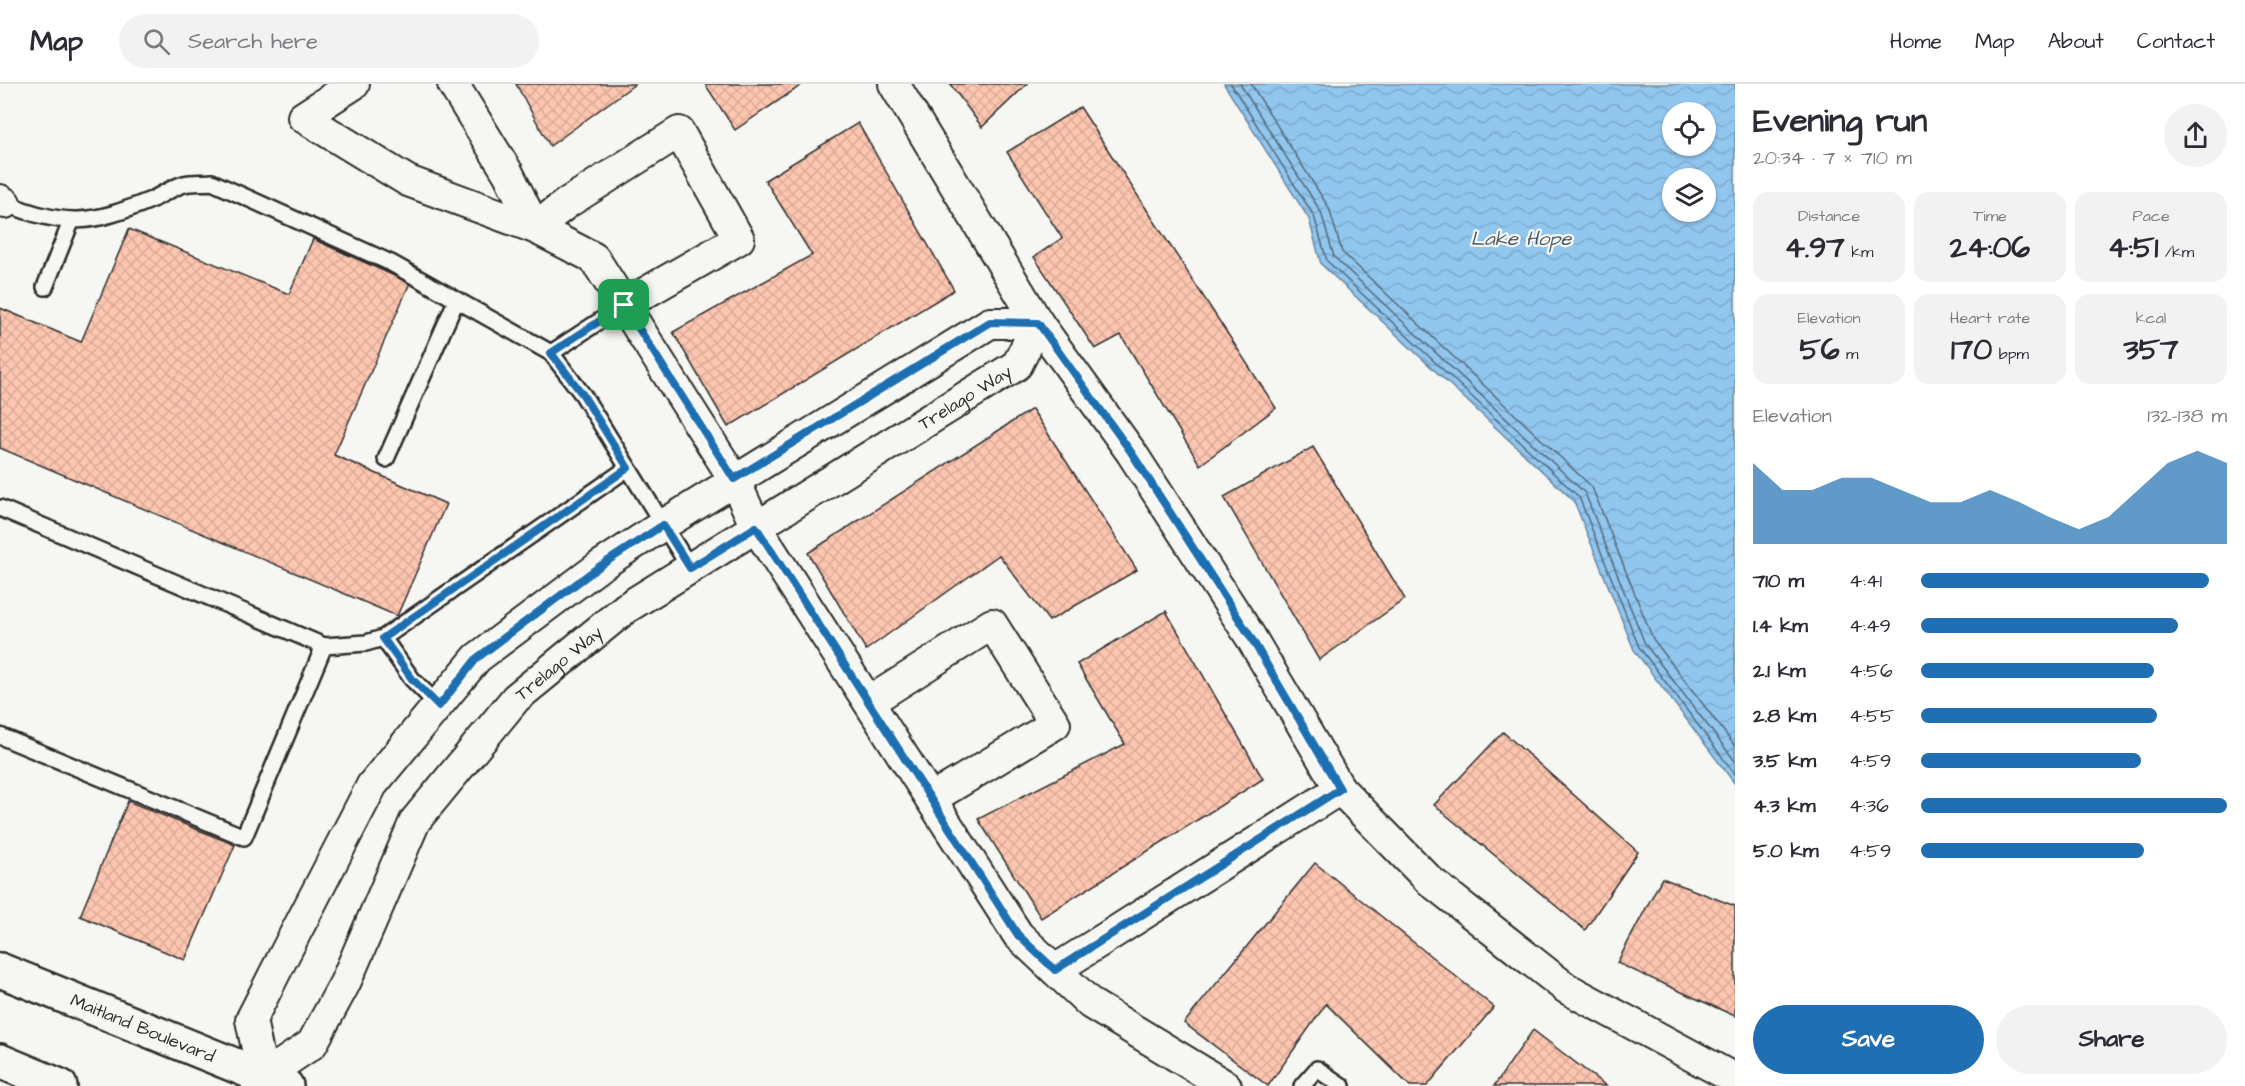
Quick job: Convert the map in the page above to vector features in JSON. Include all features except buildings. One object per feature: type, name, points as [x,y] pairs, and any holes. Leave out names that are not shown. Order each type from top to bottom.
[{"type":"main road","name":"Maitland Boulevard","points":[[0,970],[269,1083]]},
{"type":"main road","points":[[0,1061],[60,1086]]},
{"type":"street","points":[[354,84],[303,117],[408,181],[535,228],[594,258],[734,479],[756,527],[1018,935],[1091,1004],[1226,1086]]},
{"type":"street","points":[[453,84],[508,173],[535,228]]},
{"type":"street","points":[[894,84],[1038,323],[1156,491],[1250,636],[1340,789],[1429,880],[1566,988],[1735,1079]]},
{"type":"street","points":[[535,228],[567,203],[680,132],[739,238],[624,305]]},
{"type":"street","points":[[269,1083],[251,1020],[372,785],[477,658],[600,566],[734,479],[990,322],[1038,323]]},
{"type":"street","name":"Trelago Way","points":[[269,1083],[312,1044],[345,983],[415,822],[516,698],[626,608],[1017,365],[1038,323]]},
{"type":"street","points":[[869,702],[992,624],[1054,724],[931,799]]},
{"type":"street","points":[[1055,970],[1340,789]]},
{"type":"lane","points":[[2,206],[36,216],[71,222],[103,218],[152,200],[185,184],[212,182],[391,263],[551,353],[583,395],[690,568]]},
{"type":"lane","points":[[45,286],[71,222]]},
{"type":"lane","points":[[386,459],[456,301]]},
{"type":"lane","points":[[551,353],[624,305]]},
{"type":"lane","points":[[0,508],[324,646],[366,643],[383,638],[628,468]]},
{"type":"lane","points":[[383,638],[412,679],[439,706]]},
{"type":"lane","points":[[0,736],[244,837],[324,646]]},
{"type":"lane","points":[[1302,1086],[1317,1069],[1342,1086]]},
{"type":"water","name":"Lake Hope","points":[[1224,84],[1735,84],[1735,784],[1634,650],[1574,501],[1321,264],[1309,219]]},
{"type":"route","points":[[624,305],[734,479],[990,322],[1038,323],[1131,452],[1250,636],[1340,789],[1055,970],[1018,935],[756,527],[690,568],[663,525],[600,566],[477,658],[439,706],[412,679],[383,638],[628,468],[583,395],[551,353],[624,305]]}]
